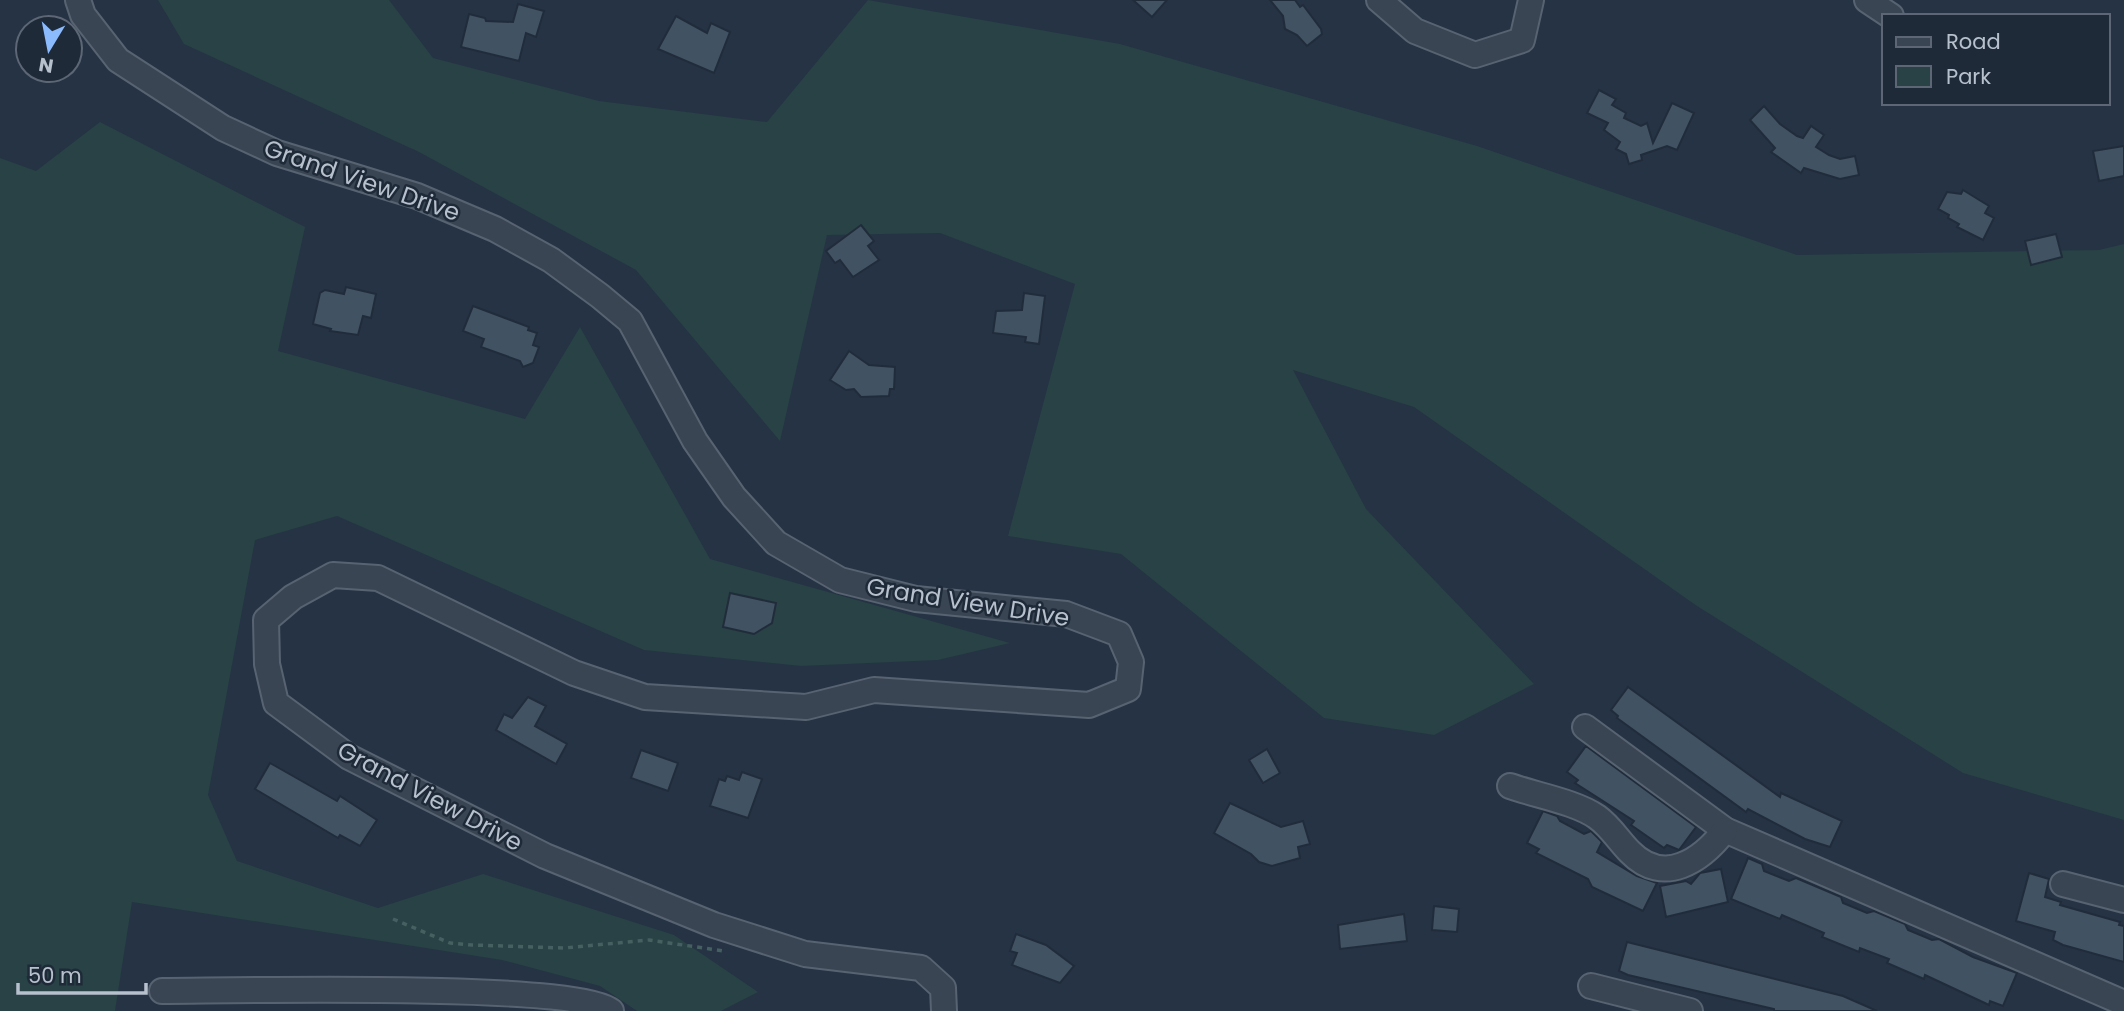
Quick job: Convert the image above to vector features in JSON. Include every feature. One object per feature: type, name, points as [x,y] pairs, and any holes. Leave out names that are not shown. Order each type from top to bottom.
[{"type":"street","name":"Grand View Drive","points":[[78,0],[83,15],[118,60],[223,128],[277,153],[418,196],[495,229],[551,260],[600,296],[630,321],[695,441],[734,497],[776,543],[839,580],[916,599],[1066,614],[1119,635],[1131,663],[1128,690],[1089,705],[874,690],[806,707],[645,697],[574,673],[378,578],[333,575],[293,597],[266,620],[267,664],[276,703],[349,757],[545,856],[714,925],[804,954],[921,968],[943,988],[944,1011]]},
{"type":"street","points":[[1379,0],[1415,31],[1475,55],[1522,40],[1531,0]]},
{"type":"street","points":[[1867,0],[1888,14]]},
{"type":"street","points":[[1585,727],[1725,830],[2124,1003]]},
{"type":"street","points":[[1510,786],[1597,816],[1632,855],[1657,866],[1670,868],[1699,858],[1709,851],[1725,830]]},
{"type":"street","points":[[2063,884],[2124,900]]},
{"type":"street","points":[[1591,986],[1690,1011]]},
{"type":"street","points":[[162,991],[492,992],[595,1002],[611,1011]]},
{"type":"path","points":[[393,919],[450,943],[564,948],[649,940],[736,953]]},
{"type":"green space","points":[[158,0],[389,0],[433,58],[599,101],[767,122],[868,0],[1120,44],[1477,146],[1797,255],[2099,250],[2124,244],[2124,820],[1963,773],[1697,606],[1414,407],[1293,370],[1366,509],[1534,684],[1434,735],[1324,718],[1121,554],[1008,536],[1075,284],[940,233],[827,235],[780,441],[636,270],[419,152],[184,44]]},
{"type":"green space","points":[[100,122],[305,227],[278,351],[525,419],[580,327],[710,559],[1010,643],[938,660],[801,666],[644,650],[337,516],[255,540],[208,795],[237,861],[378,908],[483,874],[674,935],[758,992],[721,1011],[637,1011],[600,986],[502,960],[132,902],[115,1011],[0,1011],[0,158],[36,171]]},
{"type":"building","points":[[1133,0],[1167,0],[1152,17]]},
{"type":"building","points":[[1270,0],[1295,0],[1300,7],[1303,5],[1322,34],[1307,46],[1297,35],[1285,29],[1283,16]]},
{"type":"building","points":[[518,4],[544,11],[536,37],[526,33],[519,61],[461,47],[469,14],[485,18],[486,21],[513,22]]},
{"type":"building","points":[[676,16],[707,33],[711,23],[730,32],[714,73],[658,49]]},
{"type":"building","points":[[1599,90],[1616,99],[1612,105],[1626,113],[1624,118],[1641,126],[1647,123],[1653,143],[1672,103],[1694,113],[1677,150],[1667,146],[1641,155],[1642,160],[1629,164],[1626,154],[1616,149],[1620,142],[1604,130],[1608,123],[1587,113]]},
{"type":"building","points":[[1764,106],[1780,124],[1797,136],[1803,138],[1811,126],[1824,135],[1816,147],[1829,155],[1840,159],[1855,156],[1859,175],[1840,179],[1804,168],[1801,173],[1771,152],[1775,148],[1750,120]]},
{"type":"building","points":[[2124,146],[2124,176],[2099,181],[2093,151]]},
{"type":"building","points":[[1963,190],[1989,206],[1985,213],[1994,218],[1983,240],[1957,227],[1959,224],[1938,209],[1947,192],[1961,194]]},
{"type":"building","points":[[861,225],[874,241],[868,246],[879,260],[853,277],[840,260],[835,263],[826,251]]},
{"type":"building","points":[[2056,234],[2062,257],[2031,265],[2025,241]]},
{"type":"building","points":[[346,287],[376,294],[371,318],[363,316],[358,335],[330,331],[331,329],[313,324],[320,293],[325,290],[344,294]]},
{"type":"building","points":[[1024,293],[1045,296],[1039,344],[1025,342],[1026,337],[993,333],[996,311],[1022,310]]},
{"type":"building","points":[[473,306],[529,327],[528,330],[537,333],[533,345],[539,347],[533,363],[523,367],[520,361],[481,347],[484,339],[463,331]]},
{"type":"building","points":[[849,351],[869,365],[895,367],[894,389],[890,389],[889,396],[861,397],[854,389],[846,390],[830,380]]},
{"type":"building","points":[[730,593],[776,603],[772,623],[754,634],[723,627]]},
{"type":"building","points":[[1628,687],[1780,797],[1781,793],[1842,821],[1830,847],[1805,839],[1748,809],[1746,812],[1617,718],[1611,710]]},
{"type":"building","points":[[528,697],[546,706],[535,726],[567,744],[556,764],[496,730],[504,714],[512,718]]},
{"type":"building","points":[[1586,746],[1696,827],[1679,850],[1667,845],[1664,848],[1631,825],[1634,821],[1575,783],[1578,780],[1567,772]]},
{"type":"building","points":[[1267,749],[1280,773],[1263,783],[1249,760]]},
{"type":"building","points":[[641,750],[678,763],[668,791],[631,778]]},
{"type":"building","points":[[270,763],[337,801],[340,796],[377,820],[360,846],[340,835],[338,838],[255,789]]},
{"type":"building","points":[[742,772],[762,779],[748,818],[710,806],[719,779],[725,781],[727,776],[739,780]]},
{"type":"building","points":[[1230,803],[1281,827],[1303,821],[1310,844],[1298,847],[1300,858],[1272,866],[1259,862],[1251,854],[1214,833]]},
{"type":"building","points":[[1543,811],[1557,816],[1560,821],[1584,834],[1591,831],[1602,842],[1597,852],[1637,876],[1657,883],[1643,911],[1592,887],[1588,879],[1536,853],[1539,849],[1527,843]]},
{"type":"building","points":[[1748,858],[1762,864],[1764,871],[1789,881],[1796,878],[1841,897],[1843,903],[1867,913],[1874,911],[1905,924],[1908,930],[1932,940],[1939,939],[1973,957],[2017,973],[2003,1006],[1990,1001],[1989,1005],[1925,975],[1924,979],[1887,963],[1889,959],[1860,948],[1859,952],[1822,937],[1824,933],[1782,915],[1780,919],[1731,899]]},
{"type":"building","points":[[1721,869],[1728,902],[1666,917],[1660,886],[1686,881],[1691,884],[1700,873]]},
{"type":"building","points":[[2029,873],[2049,879],[2045,897],[2061,902],[2060,905],[2120,922],[2119,925],[2124,926],[2124,962],[2063,945],[2053,940],[2055,932],[2016,921]]},
{"type":"building","points":[[1434,906],[1459,909],[1457,932],[1432,930]]},
{"type":"building","points":[[1404,914],[1407,941],[1340,949],[1338,925]]},
{"type":"building","points":[[1016,934],[1046,945],[1074,966],[1060,983],[1012,965],[1017,953],[1010,951]]},
{"type":"building","points":[[1627,942],[1843,996],[1877,1011],[1774,1011],[1628,975],[1619,971]]}]
